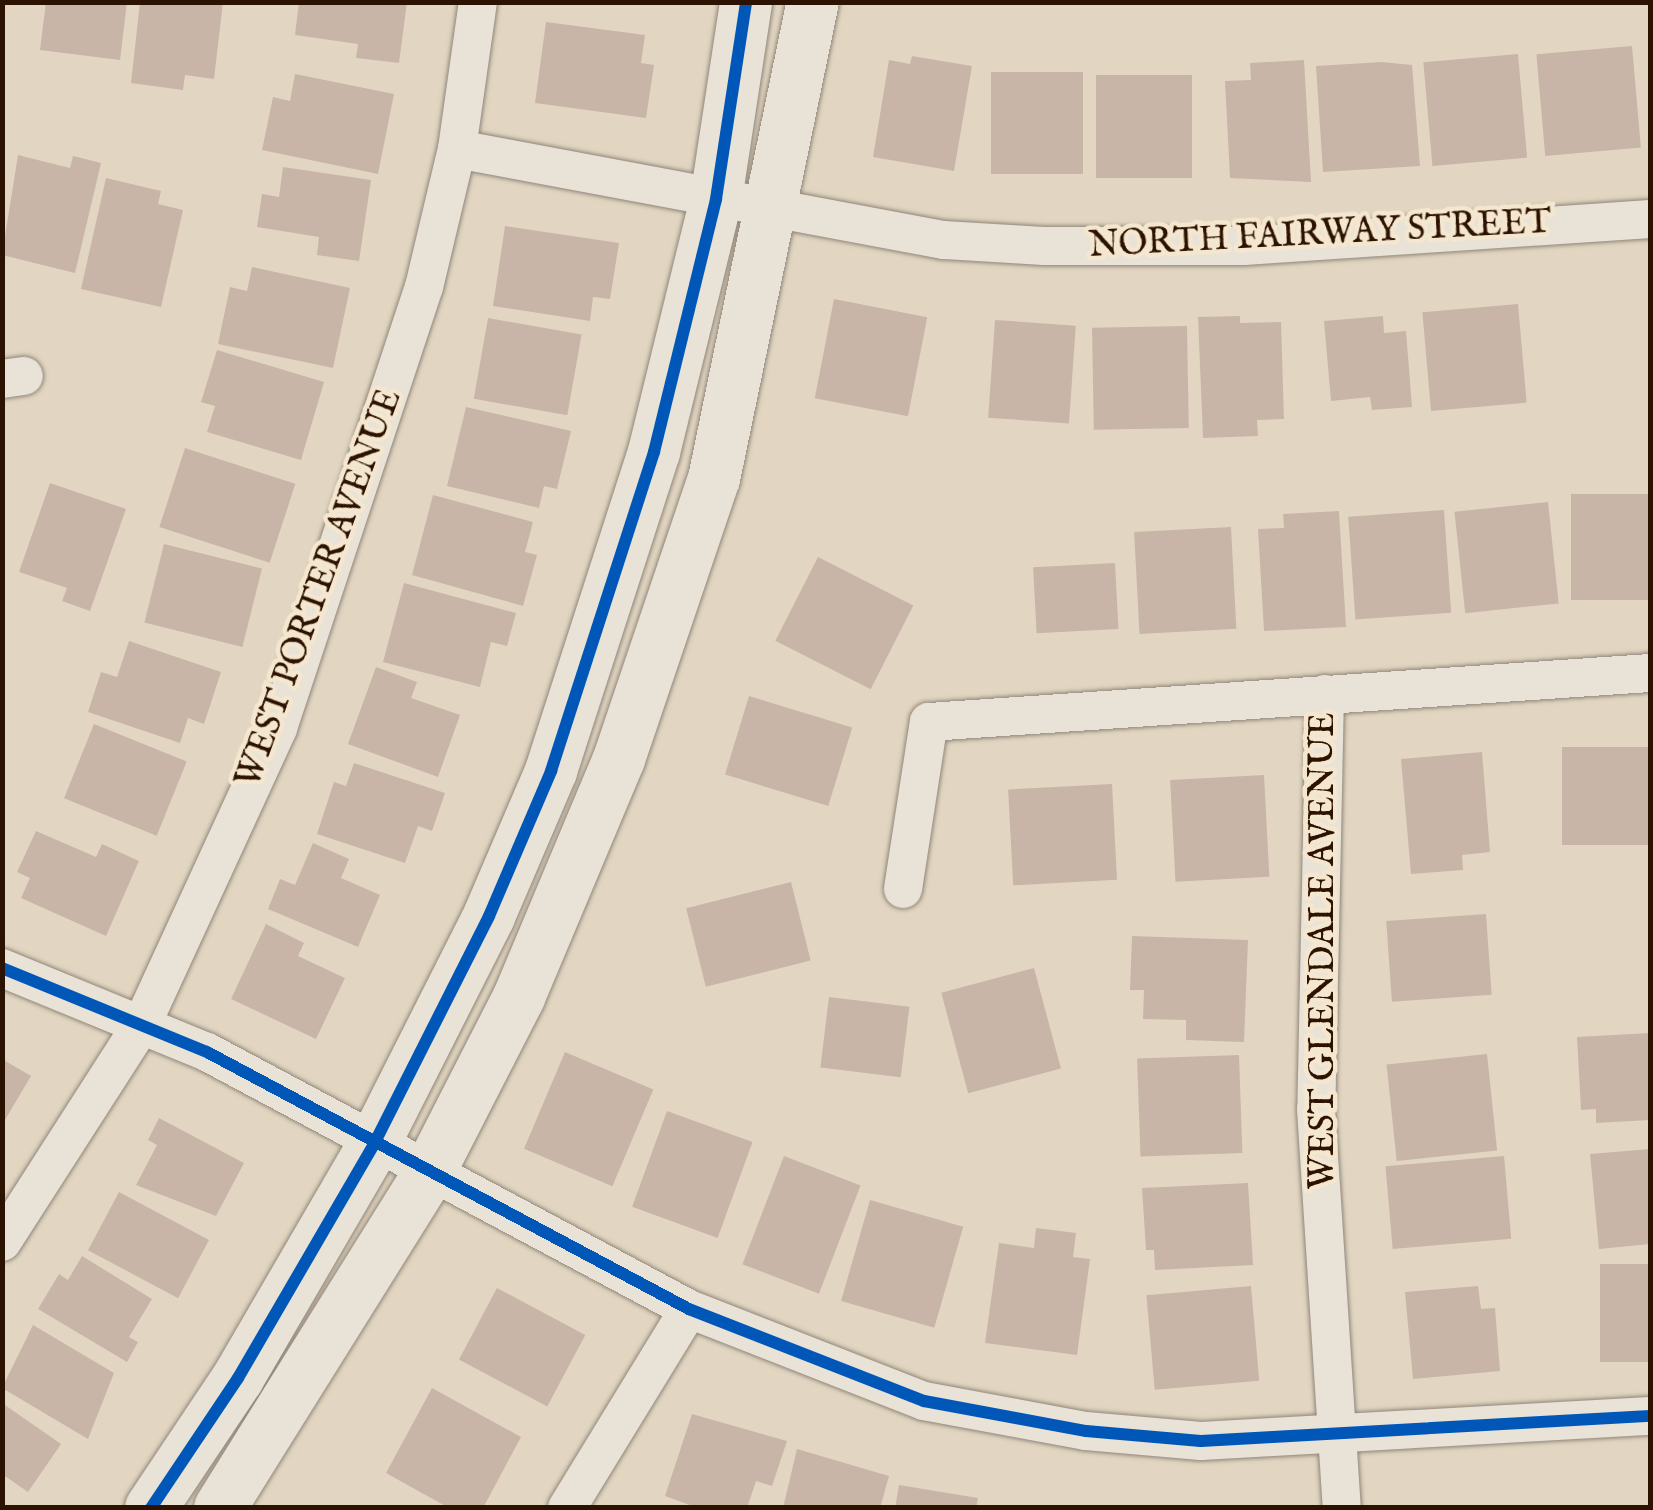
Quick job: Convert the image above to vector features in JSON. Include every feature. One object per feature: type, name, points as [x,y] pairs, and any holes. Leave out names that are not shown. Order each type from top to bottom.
[{"type":"street","name":"WEST PORTER AVENUE","points":[[2,1242],[142,1022],[278,728],[424,287],[457,148],[478,2]]},
{"type":"street","points":[[151,1508],[248,1362],[374,1144],[489,916],[551,770],[654,452],[716,199],[746,2]]},
{"type":"street","points":[[220,1508],[430,1174],[579,861],[680,593],[714,479],[776,212],[813,2]]},
{"type":"street","name":"NORTH FAIRWAY STREET","points":[[457,148],[776,212],[943,240],[1142,249],[1650,219]]},
{"type":"street","points":[[903,889],[929,722],[1650,672]]},
{"type":"street","name":"WEST GLENDALE AVENUE","points":[[1325,694],[1316,1109],[1342,1508]]},
{"type":"street","points":[[2,968],[142,1022],[689,1309],[924,1401],[1086,1431],[1201,1441],[1337,1437],[1650,1416]]},
{"type":"street","points":[[567,1508],[689,1309]]},
{"type":"building","points":[[46,2],[127,2],[120,60],[40,50]]},
{"type":"building","points":[[140,2],[223,2],[214,79],[185,75],[183,90],[131,83]]},
{"type":"building","points":[[299,2],[407,2],[399,63],[356,58],[358,44],[295,35]]},
{"type":"building","points":[[546,22],[645,35],[641,63],[654,65],[646,118],[535,103]]},
{"type":"building","points":[[1632,46],[1641,148],[1545,156],[1536,54]]},
{"type":"building","points":[[1518,54],[1527,158],[1432,166],[1423,62]]},
{"type":"building","points":[[912,56],[972,66],[954,171],[873,157],[889,60],[910,64]]},
{"type":"building","points":[[1304,60],[1311,182],[1230,178],[1225,81],[1251,80],[1250,63]]},
{"type":"building","points":[[1382,62],[1412,65],[1420,166],[1323,172],[1316,66]]},
{"type":"building","points":[[991,72],[1083,72],[1083,174],[991,174]]},
{"type":"building","points":[[295,74],[394,94],[378,174],[262,150],[273,97],[290,101]]},
{"type":"building","points":[[1096,75],[1192,75],[1192,178],[1096,178]]},
{"type":"building","points":[[18,155],[70,168],[73,156],[101,163],[75,273],[2,255]]},
{"type":"building","points":[[283,167],[371,180],[359,261],[317,255],[319,237],[257,227],[262,194],[279,197]]},
{"type":"building","points":[[106,178],[161,191],[158,204],[183,210],[161,307],[81,289]]},
{"type":"building","points":[[505,226],[619,243],[610,299],[593,297],[590,321],[493,306]]},
{"type":"building","points":[[252,267],[350,288],[333,368],[218,344],[230,287],[247,291]]},
{"type":"building","points":[[834,299],[927,317],[908,416],[815,398]]},
{"type":"building","points":[[1518,304],[1527,403],[1431,411],[1422,312]]},
{"type":"building","points":[[1240,316],[1240,323],[1281,322],[1284,419],[1257,420],[1258,436],[1203,438],[1198,317]]},
{"type":"building","points":[[1383,316],[1384,333],[1406,331],[1412,407],[1372,410],[1370,397],[1331,401],[1324,321]]},
{"type":"building","points":[[488,318],[582,334],[567,415],[474,399]]},
{"type":"building","points":[[995,320],[1076,326],[1069,423],[988,418]]},
{"type":"building","points":[[1187,326],[1189,428],[1094,430],[1092,328]]},
{"type":"building","points":[[217,350],[324,382],[301,460],[207,432],[215,406],[201,402]]},
{"type":"building","points":[[466,407],[571,431],[557,489],[544,486],[539,508],[447,486]]},
{"type":"building","points":[[185,448],[295,484],[270,563],[159,527]]},
{"type":"building","points":[[50,483],[126,509],[90,611],[62,601],[67,588],[19,572]]},
{"type":"building","points":[[1571,494],[1650,494],[1650,600],[1571,600]]},
{"type":"building","points":[[433,495],[533,522],[525,552],[537,555],[523,606],[412,575]]},
{"type":"building","points":[[1548,502],[1559,603],[1465,613],[1455,512]]},
{"type":"building","points":[[1444,510],[1451,613],[1355,619],[1348,517]]},
{"type":"building","points":[[1339,511],[1346,627],[1264,631],[1258,529],[1284,528],[1283,514]]},
{"type":"building","points":[[1231,527],[1236,629],[1139,634],[1134,532]]},
{"type":"building","points":[[164,544],[262,568],[242,647],[144,623]]},
{"type":"building","points":[[818,557],[913,606],[871,689],[775,641]]},
{"type":"building","points":[[1115,563],[1118,629],[1037,633],[1033,567]]},
{"type":"building","points":[[404,583],[516,613],[507,646],[491,642],[480,687],[383,662]]},
{"type":"building","points":[[129,641],[221,672],[204,724],[188,718],[180,743],[88,712],[101,672],[117,677]]},
{"type":"building","points":[[376,667],[417,682],[411,698],[460,715],[438,777],[348,744]]},
{"type":"building","points":[[749,696],[852,728],[828,806],[725,774]]},
{"type":"building","points":[[94,724],[187,761],[157,836],[64,798]]},
{"type":"building","points":[[1562,747],[1650,747],[1650,845],[1562,845]]},
{"type":"building","points":[[1482,752],[1490,852],[1462,855],[1463,870],[1411,874],[1401,759]]},
{"type":"building","points":[[354,763],[445,793],[432,831],[418,826],[405,863],[317,834],[334,782],[346,786]]},
{"type":"building","points":[[1264,775],[1269,877],[1175,882],[1170,780]]},
{"type":"building","points":[[1112,784],[1117,880],[1013,885],[1008,789]]},
{"type":"building","points":[[36,831],[96,857],[102,844],[139,861],[106,936],[21,898],[30,878],[17,872]]},
{"type":"building","points":[[313,843],[349,859],[341,878],[380,895],[358,947],[268,909],[280,879],[295,885]]},
{"type":"building","points":[[791,882],[811,961],[706,987],[686,908]]},
{"type":"building","points":[[1486,914],[1492,995],[1392,1002],[1386,921]]},
{"type":"building","points":[[266,924],[304,943],[298,956],[345,978],[316,1039],[231,999]]},
{"type":"building","points":[[1132,936],[1248,940],[1244,1042],[1186,1040],[1186,1020],[1143,1019],[1144,990],[1130,990]]},
{"type":"building","points":[[1034,968],[1061,1068],[968,1093],[941,993]]},
{"type":"building","points":[[829,997],[909,1007],[901,1077],[820,1067]]},
{"type":"building","points":[[1650,1033],[1650,1120],[1596,1123],[1596,1109],[1581,1110],[1577,1037]]},
{"type":"building","points":[[565,1052],[653,1090],[612,1186],[524,1149]]},
{"type":"building","points":[[1487,1054],[1497,1150],[1397,1161],[1387,1065]]},
{"type":"building","points":[[1239,1055],[1242,1153],[1140,1157],[1137,1059]]},
{"type":"building","points":[[2,1059],[31,1076],[2,1125]]},
{"type":"building","points":[[667,1111],[753,1142],[718,1238],[632,1207]]},
{"type":"building","points":[[159,1118],[244,1163],[216,1216],[136,1185],[157,1145],[148,1140]]},
{"type":"building","points":[[1650,1149],[1650,1244],[1599,1249],[1590,1154]]},
{"type":"building","points":[[784,1156],[861,1185],[819,1294],[742,1264]]},
{"type":"building","points":[[1504,1156],[1511,1239],[1393,1249],[1385,1166]]},
{"type":"building","points":[[1248,1183],[1253,1265],[1155,1270],[1154,1250],[1146,1250],[1142,1188]]},
{"type":"building","points":[[119,1192],[209,1240],[178,1298],[88,1250]]},
{"type":"building","points":[[870,1200],[963,1227],[934,1328],[841,1301]]},
{"type":"building","points":[[1036,1228],[1076,1233],[1073,1257],[1090,1259],[1077,1355],[985,1343],[999,1243],[1034,1248]]},
{"type":"building","points":[[82,1256],[152,1299],[129,1337],[138,1342],[127,1362],[38,1309],[59,1274],[68,1280]]},
{"type":"building","points":[[1600,1264],[1650,1264],[1650,1362],[1600,1362]]},
{"type":"building","points":[[1251,1286],[1259,1381],[1155,1390],[1146,1295]]},
{"type":"building","points":[[1478,1286],[1481,1309],[1495,1308],[1500,1371],[1413,1379],[1405,1292]]},
{"type":"building","points":[[497,1288],[585,1335],[547,1406],[459,1360]]},
{"type":"building","points":[[33,1325],[114,1373],[88,1439],[2,1388]]},
{"type":"building","points":[[432,1388],[521,1437],[483,1508],[449,1508],[386,1473]]},
{"type":"building","points":[[2,1403],[61,1444],[28,1492],[2,1474]]},
{"type":"building","points":[[692,1414],[787,1441],[772,1486],[756,1481],[747,1508],[698,1508],[665,1496]]},
{"type":"building","points":[[797,1449],[889,1476],[880,1508],[783,1508]]},
{"type":"building","points":[[899,1485],[978,1498],[976,1508],[895,1508]]},
{"type":"cycle path","points":[[151,1508],[238,1378],[374,1144],[489,916],[551,771],[654,452],[716,199],[746,2]]},
{"type":"cycle path","points":[[2,968],[207,1052],[689,1309],[924,1401],[1086,1431],[1201,1441],[1650,1416]]}]
